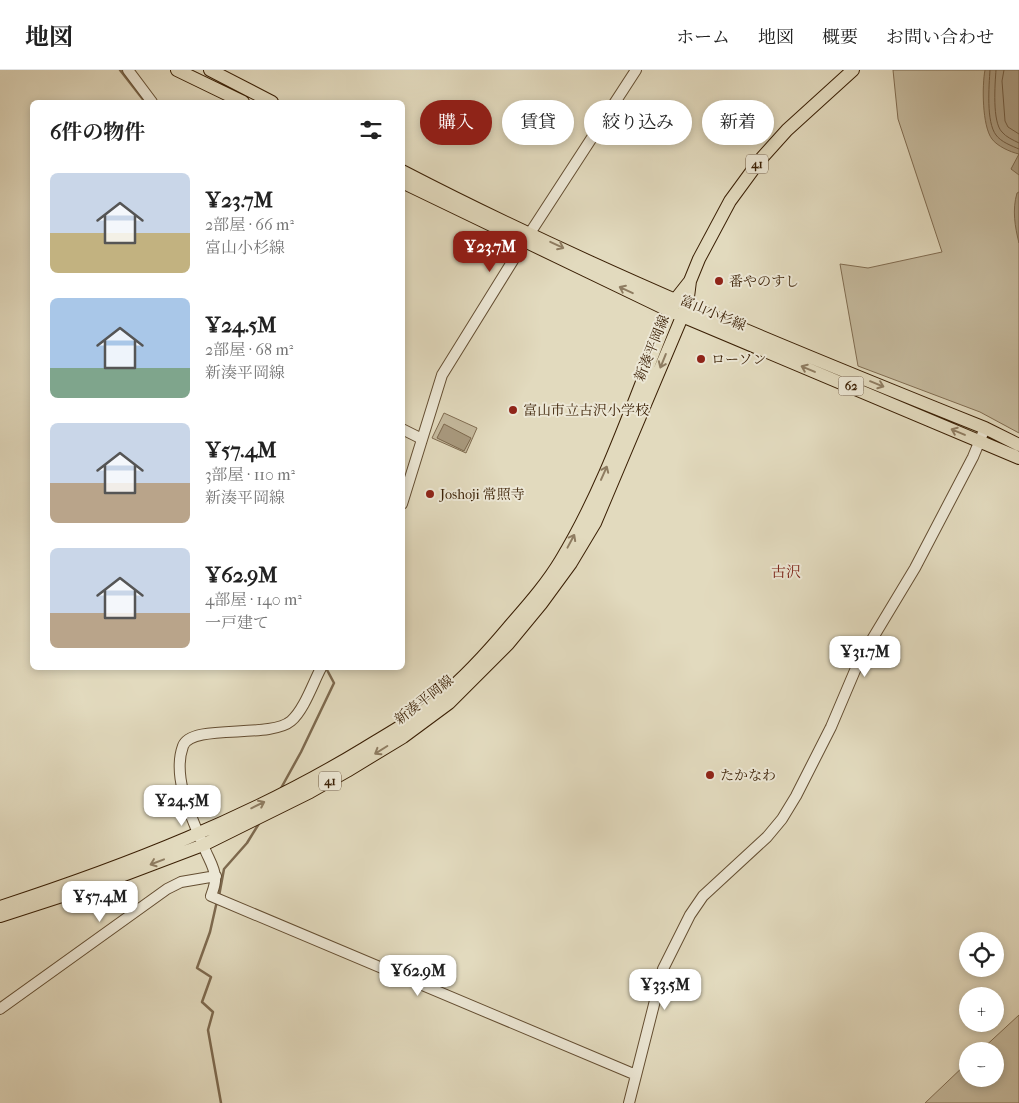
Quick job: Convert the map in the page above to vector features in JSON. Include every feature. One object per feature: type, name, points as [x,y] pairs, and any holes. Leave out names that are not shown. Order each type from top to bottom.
[{"type":"main road","points":[[177,70],[239,100]]},
{"type":"main road","points":[[210,70],[268,100]]},
{"type":"main road","name":"新湊平岡線","points":[[0,916],[108,881],[310,792],[403,737],[450,703],[508,644],[556,584],[595,523],[678,308],[699,259],[730,202],[760,160],[787,130],[853,70]]},
{"type":"main road","name":"富山小杉線","points":[[405,173],[527,238]]},
{"type":"main road","name":"富山小杉線","points":[[405,183],[678,308],[1019,458]]},
{"type":"main road","name":"富山小杉線","points":[[678,308],[985,428],[1019,445]]},
{"type":"main road","name":"新湊平岡線","points":[[0,907],[201,839]]},
{"type":"street","points":[[128,70],[150,100]]},
{"type":"street","points":[[405,494],[442,374],[527,238],[636,70]]},
{"type":"street","points":[[629,1103],[663,969],[690,915],[703,896],[768,837],[796,796],[831,727],[859,661],[915,568],[969,465],[985,428]]},
{"type":"street","points":[[405,430],[422,439]]},
{"type":"street","points":[[320,670],[298,713],[290,722],[270,729],[192,736],[184,743],[181,774],[184,798],[216,876],[211,896],[636,1075]]},
{"type":"street","points":[[0,1009],[167,890],[181,882],[216,876]]},
{"type":"shaded area","points":[[893,70],[1019,70],[1019,433],[980,412],[858,366],[840,264],[868,268],[942,252],[898,119]]},
{"type":"shaded area","points":[[444,413],[477,428],[466,453],[432,438]]},
{"type":"shaded area","points":[[1019,1015],[1019,1103],[925,1103],[959,1071],[959,1087],[1004,1087],[1004,1042],[990,1042],[1001,1032],[1004,1032],[1004,1029]]},
{"type":"water","points":[[985,70],[1019,70],[1019,154],[997,144],[989,133],[986,125],[984,105],[983,85]]},
{"type":"water","points":[[1019,154],[1019,175],[1011,169]]},
{"type":"water","points":[[1019,192],[1019,243],[1014,212],[1015,199]]},
{"type":"water","points":[[444,424],[471,438],[464,451],[437,438]]},
{"type":"waterway","points":[[120,70],[143,100]]},
{"type":"waterway","points":[[280,790],[301,752],[334,683],[327,670]]},
{"type":"waterway","points":[[219,896],[224,869],[247,843],[260,822]]},
{"type":"waterway","points":[[217,901],[210,932],[197,968],[211,977],[202,1002],[213,1012],[208,1030],[221,1103]]},
{"type":"place","name":"番やのすし","points":[[719,281]]},
{"type":"place","name":"ローソン","points":[[701,359]]},
{"type":"place","name":"富山市立古沢小学校","points":[[513,410]]},
{"type":"place","name":"Joshoji 常照寺","points":[[430,494]]},
{"type":"place","name":"たかなわ","points":[[710,775]]},
{"type":"district","name":"古沢","points":[[786,572]]}]
